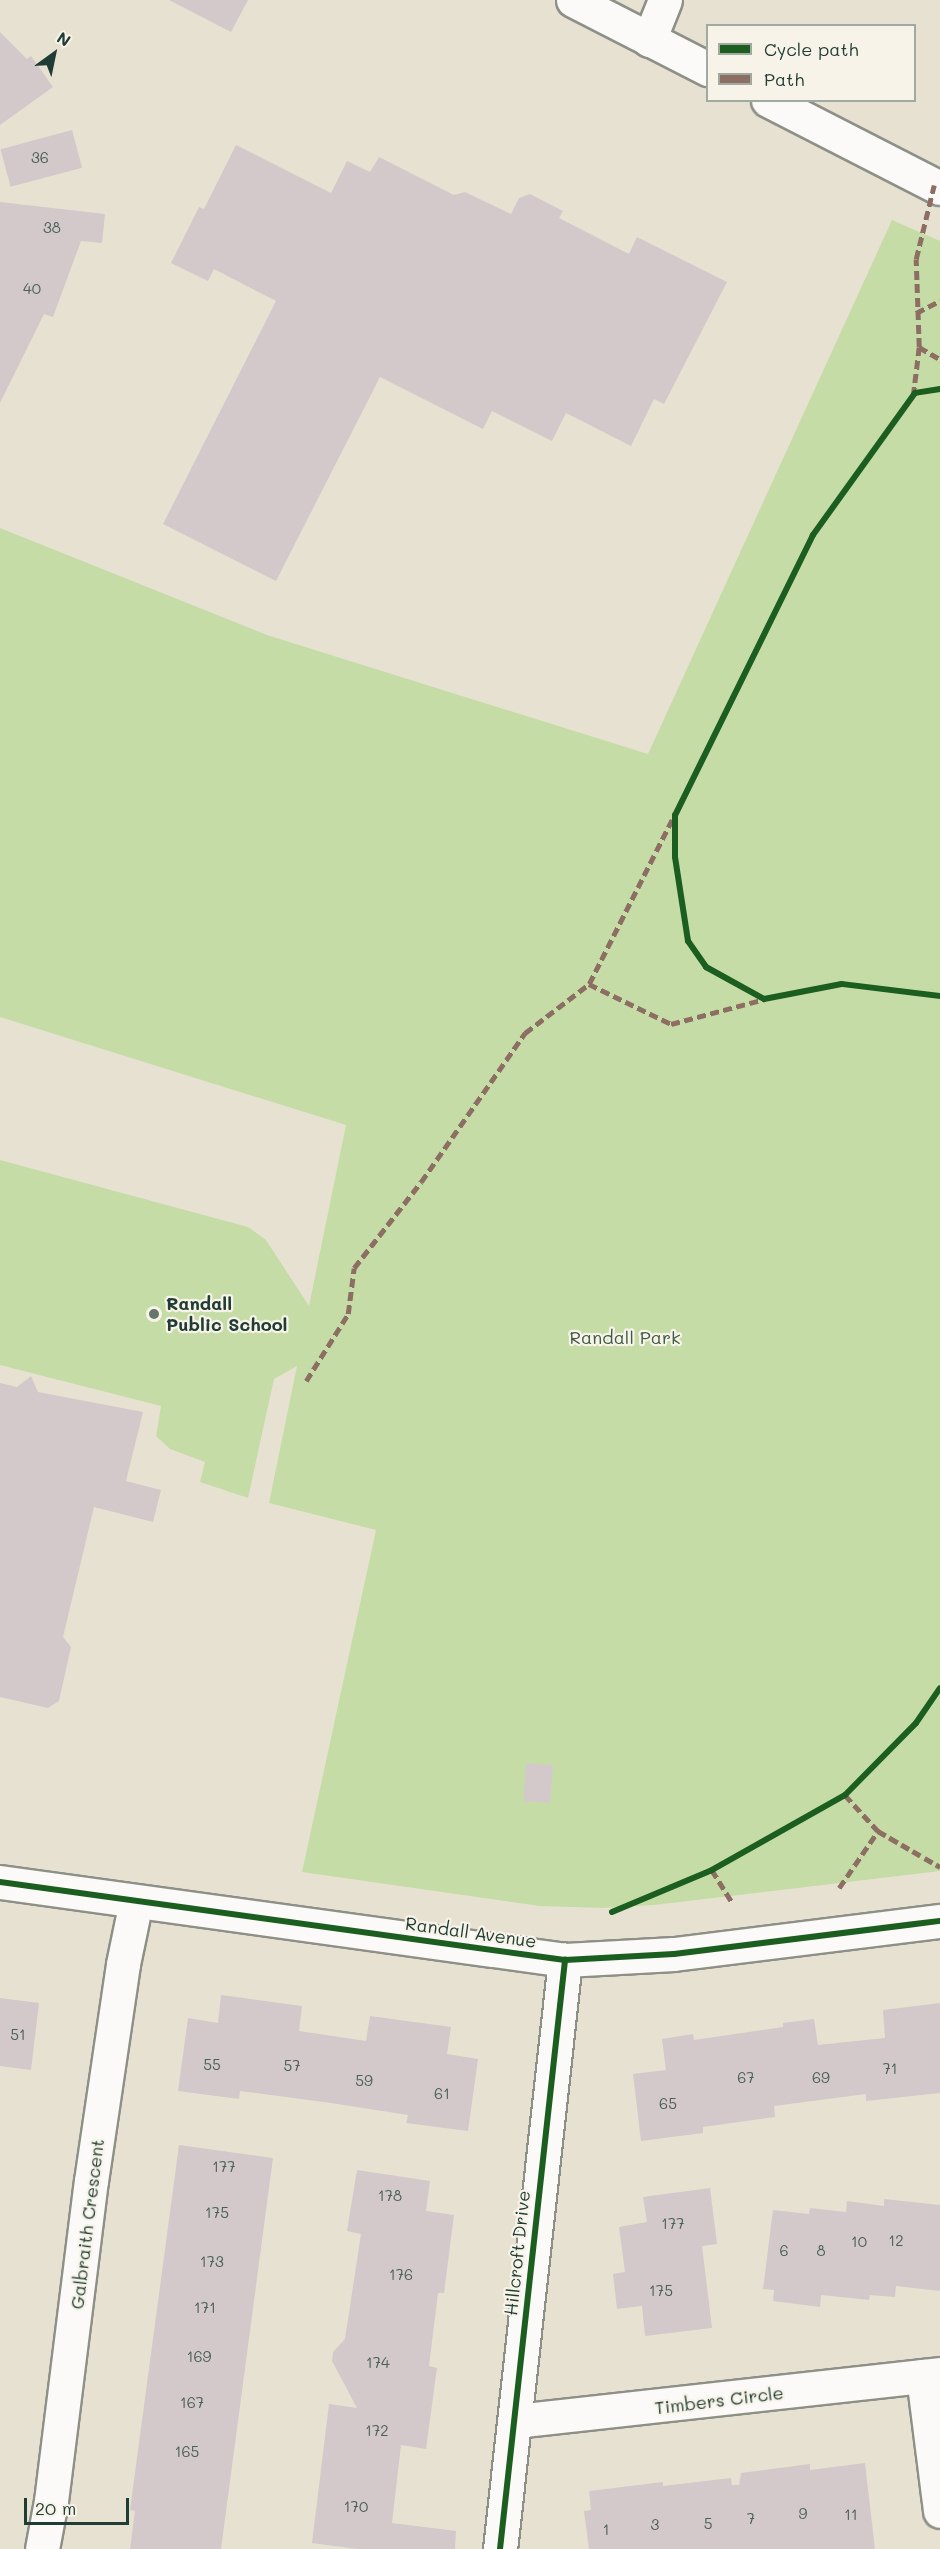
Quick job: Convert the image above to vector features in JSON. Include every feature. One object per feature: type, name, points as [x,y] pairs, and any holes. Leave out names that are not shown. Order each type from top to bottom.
[{"type":"street","points":[[573,0],[706,68]]},
{"type":"street","points":[[649,40],[665,0]]},
{"type":"street","points":[[772,102],[940,188]]},
{"type":"street","name":"Randall Avenue","points":[[0,1882],[565,1960],[674,1954],[940,1921]]},
{"type":"street","name":"Galbraith Crescent","points":[[42,2549],[53,2489],[91,2181],[123,1964],[136,1901]]},
{"type":"street","name":"Hillcroft Drive","points":[[500,2549],[565,1960]]},
{"type":"street","name":"Timbers Circle","points":[[514,2421],[932,2375],[940,2511]]},
{"type":"green space","name":"Randall Park","points":[[892,220],[940,241],[940,1871],[654,1905],[602,1908],[540,1906],[302,1872],[376,1530],[269,1503],[297,1366],[274,1379],[248,1498],[200,1482],[205,1462],[170,1449],[156,1436],[161,1406],[0,1365],[0,1160],[248,1227],[266,1240],[309,1306],[346,1125],[0,1017],[0,528],[267,635],[648,754]]},
{"type":"building","points":[[169,0],[248,0],[231,32]]},
{"type":"building","points":[[0,32],[27,59],[31,56],[53,87],[0,125]]},
{"type":"building","points":[[72,130],[82,168],[11,187],[1,149]]},
{"type":"building","points":[[236,145],[331,193],[347,161],[370,172],[379,157],[454,195],[465,192],[511,214],[519,198],[530,194],[563,211],[559,218],[629,254],[637,237],[727,282],[664,404],[654,399],[631,446],[566,413],[552,441],[492,411],[483,429],[380,377],[276,581],[163,524],[276,301],[214,269],[208,281],[171,263],[199,207],[204,209]]},
{"type":"building","points":[[0,202],[105,214],[102,243],[81,241],[53,317],[44,314],[0,403]]},
{"type":"building","points":[[31,1376],[38,1392],[143,1412],[126,1481],[161,1490],[153,1522],[94,1507],[63,1637],[71,1647],[59,1701],[48,1708],[0,1697],[0,1383],[17,1387]]},
{"type":"building","points":[[526,1763],[553,1765],[550,1803],[523,1801]]},
{"type":"building","points":[[221,1995],[302,2006],[299,2031],[366,2041],[370,2016],[451,2027],[447,2054],[478,2059],[468,2131],[406,2123],[408,2115],[331,2103],[240,2091],[239,2099],[178,2091],[188,2018],[218,2023]]},
{"type":"building","points":[[0,1998],[39,2003],[31,2070],[0,2066]]},
{"type":"building","points":[[940,2003],[940,2093],[866,2101],[866,2094],[774,2106],[775,2117],[703,2127],[703,2133],[641,2141],[633,2074],[666,2070],[662,2039],[693,2034],[694,2040],[783,2027],[783,2023],[814,2019],[818,2045],[885,2038],[883,2010]]},
{"type":"building","points":[[179,2145],[273,2158],[221,2549],[130,2549],[135,2511],[130,2510]]},
{"type":"building","points":[[357,2170],[430,2181],[426,2211],[454,2215],[444,2293],[438,2293],[429,2366],[437,2368],[426,2449],[401,2445],[392,2523],[456,2531],[455,2549],[357,2549],[312,2543],[329,2404],[357,2408],[332,2361],[333,2352],[345,2339],[361,2234],[347,2231]]},
{"type":"building","points":[[710,2188],[717,2244],[702,2246],[712,2328],[645,2336],[642,2306],[617,2309],[613,2274],[625,2272],[619,2227],[647,2222],[643,2197]]},
{"type":"building","points":[[884,2199],[940,2205],[940,2291],[896,2286],[895,2297],[870,2295],[869,2300],[821,2295],[820,2307],[773,2301],[774,2290],[763,2289],[773,2210],[809,2214],[810,2208],[846,2212],[847,2201],[884,2206]]},
{"type":"building","points":[[865,2463],[875,2549],[589,2549],[584,2511],[591,2510],[589,2491],[663,2482],[663,2486],[731,2478],[732,2485],[739,2485],[741,2473],[810,2464],[810,2470]]},
{"type":"marked path","points":[[913,396],[919,347],[916,259],[934,185]]},
{"type":"marked path","points":[[916,313],[940,301]]},
{"type":"marked path","points":[[919,347],[940,359]]},
{"type":"marked path","points":[[306,1381],[348,1314],[354,1268],[421,1182],[525,1033],[589,984],[672,820]]},
{"type":"marked path","points":[[589,984],[671,1024],[765,999]]},
{"type":"marked path","points":[[845,1795],[878,1831],[940,1867]]},
{"type":"marked path","points":[[839,1888],[878,1831]]},
{"type":"marked path","points":[[712,1870],[732,1902]]},
{"type":"cycle path","points":[[940,389],[915,393],[813,535],[675,815],[675,857],[688,941],[706,967],[764,999],[842,984],[940,996]]},
{"type":"cycle path","points":[[612,1912],[712,1870],[845,1795],[916,1723],[940,1688]]},
{"type":"cycle path","points":[[0,1882],[565,1960],[674,1954],[940,1921]]},
{"type":"cycle path","points":[[500,2549],[565,1960]]},
{"type":"place","name":"Randall Public School","points":[[154,1314]]}]
